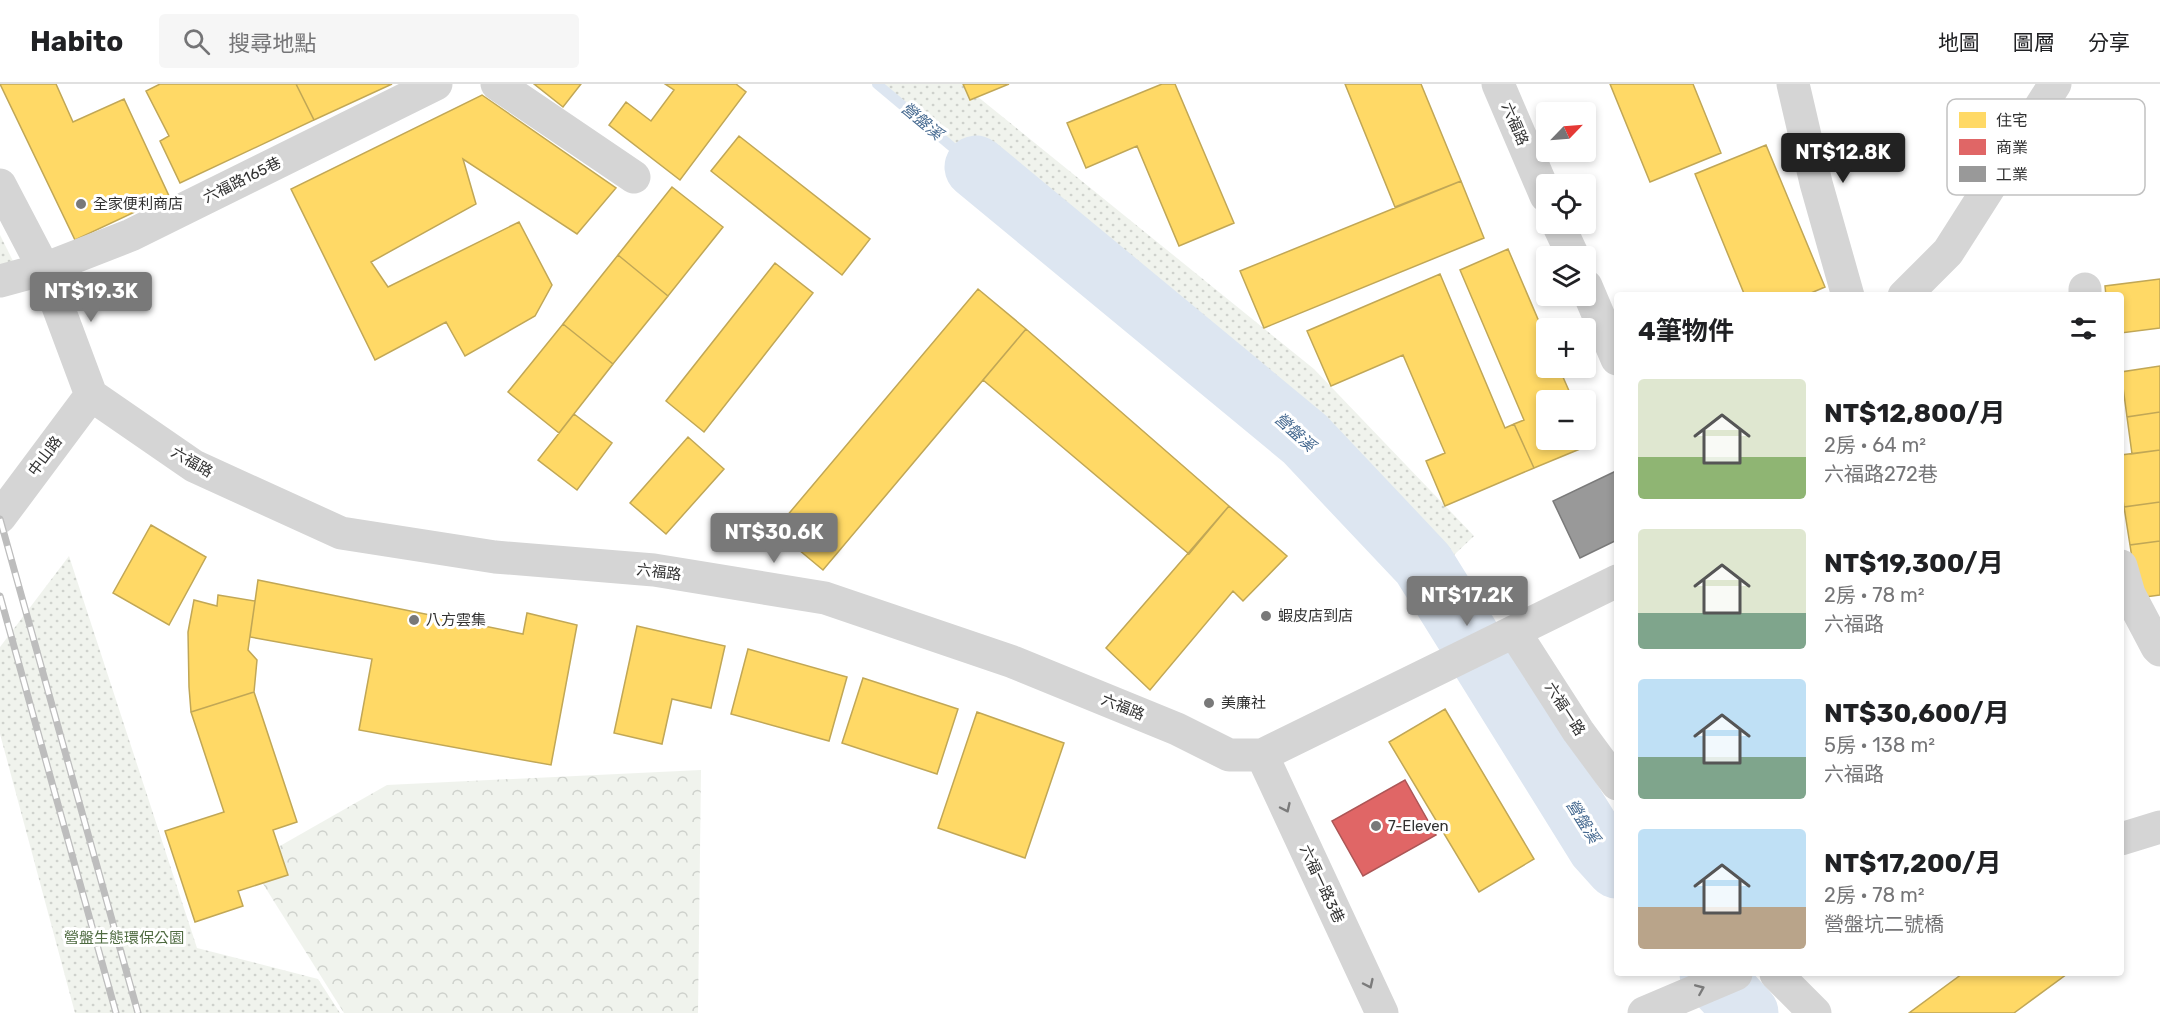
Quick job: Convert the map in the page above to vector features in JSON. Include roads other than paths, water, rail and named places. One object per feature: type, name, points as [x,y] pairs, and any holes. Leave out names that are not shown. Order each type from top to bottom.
[{"type":"street","name":"六福路165巷","points":[[0,281],[44,269],[131,236],[436,84]]},
{"type":"street","points":[[497,84],[634,177]]},
{"type":"street","name":"六福路","points":[[1498,84],[1537,174]]},
{"type":"street","points":[[1792,84],[1816,183],[1847,292]]},
{"type":"street","points":[[2045,99],[2055,84]]},
{"type":"street","points":[[0,185],[44,269],[91,395]]},
{"type":"street","points":[[1908,292],[1948,252],[1984,195]]},
{"type":"street","points":[[1594,306],[1614,352]]},
{"type":"street","name":"六福路","points":[[91,395],[194,466],[341,533],[495,557],[654,570],[825,598],[1013,662],[1177,729],[1229,755],[1262,755],[1514,633]]},
{"type":"street","name":"中山路","points":[[0,517],[91,395]]},
{"type":"street","points":[[2124,576],[2129,594],[2160,650]]},
{"type":"street","points":[[1514,633],[1614,583]]},
{"type":"street","name":"六福一路","points":[[1514,633],[1578,731],[1614,780]]},
{"type":"street","name":"六福一路3巷","points":[[1262,755],[1382,1013]]},
{"type":"street","points":[[2124,838],[2160,827]]},
{"type":"street","points":[[1654,1009],[1731,976]]},
{"type":"street","points":[[1778,976],[1815,1013]]},
{"type":"waterway","name":"營盤溪","points":[[877,84],[976,167]]},
{"type":"waterway","name":"營盤溪","points":[[976,167],[1305,439],[1423,564],[1599,847],[1614,864]]},
{"type":"waterway","name":"營盤溪","points":[[1713,976],[1747,1013]]},
{"type":"railway","points":[[0,519],[138,1013]]},
{"type":"railway","points":[[0,596],[116,1013]]},
{"type":"place","name":"全家便利商店","points":[[81,204]]},
{"type":"place","name":"蝦皮店到店","points":[[1266,616]]},
{"type":"place","name":"八方雲集","points":[[414,620]]},
{"type":"place","name":"美廉社","points":[[1209,703]]},
{"type":"place","name":"7-Eleven","points":[[1376,826]]},
{"type":"park label","name":"營盤生態環保公園","points":[[124,938]]}]
